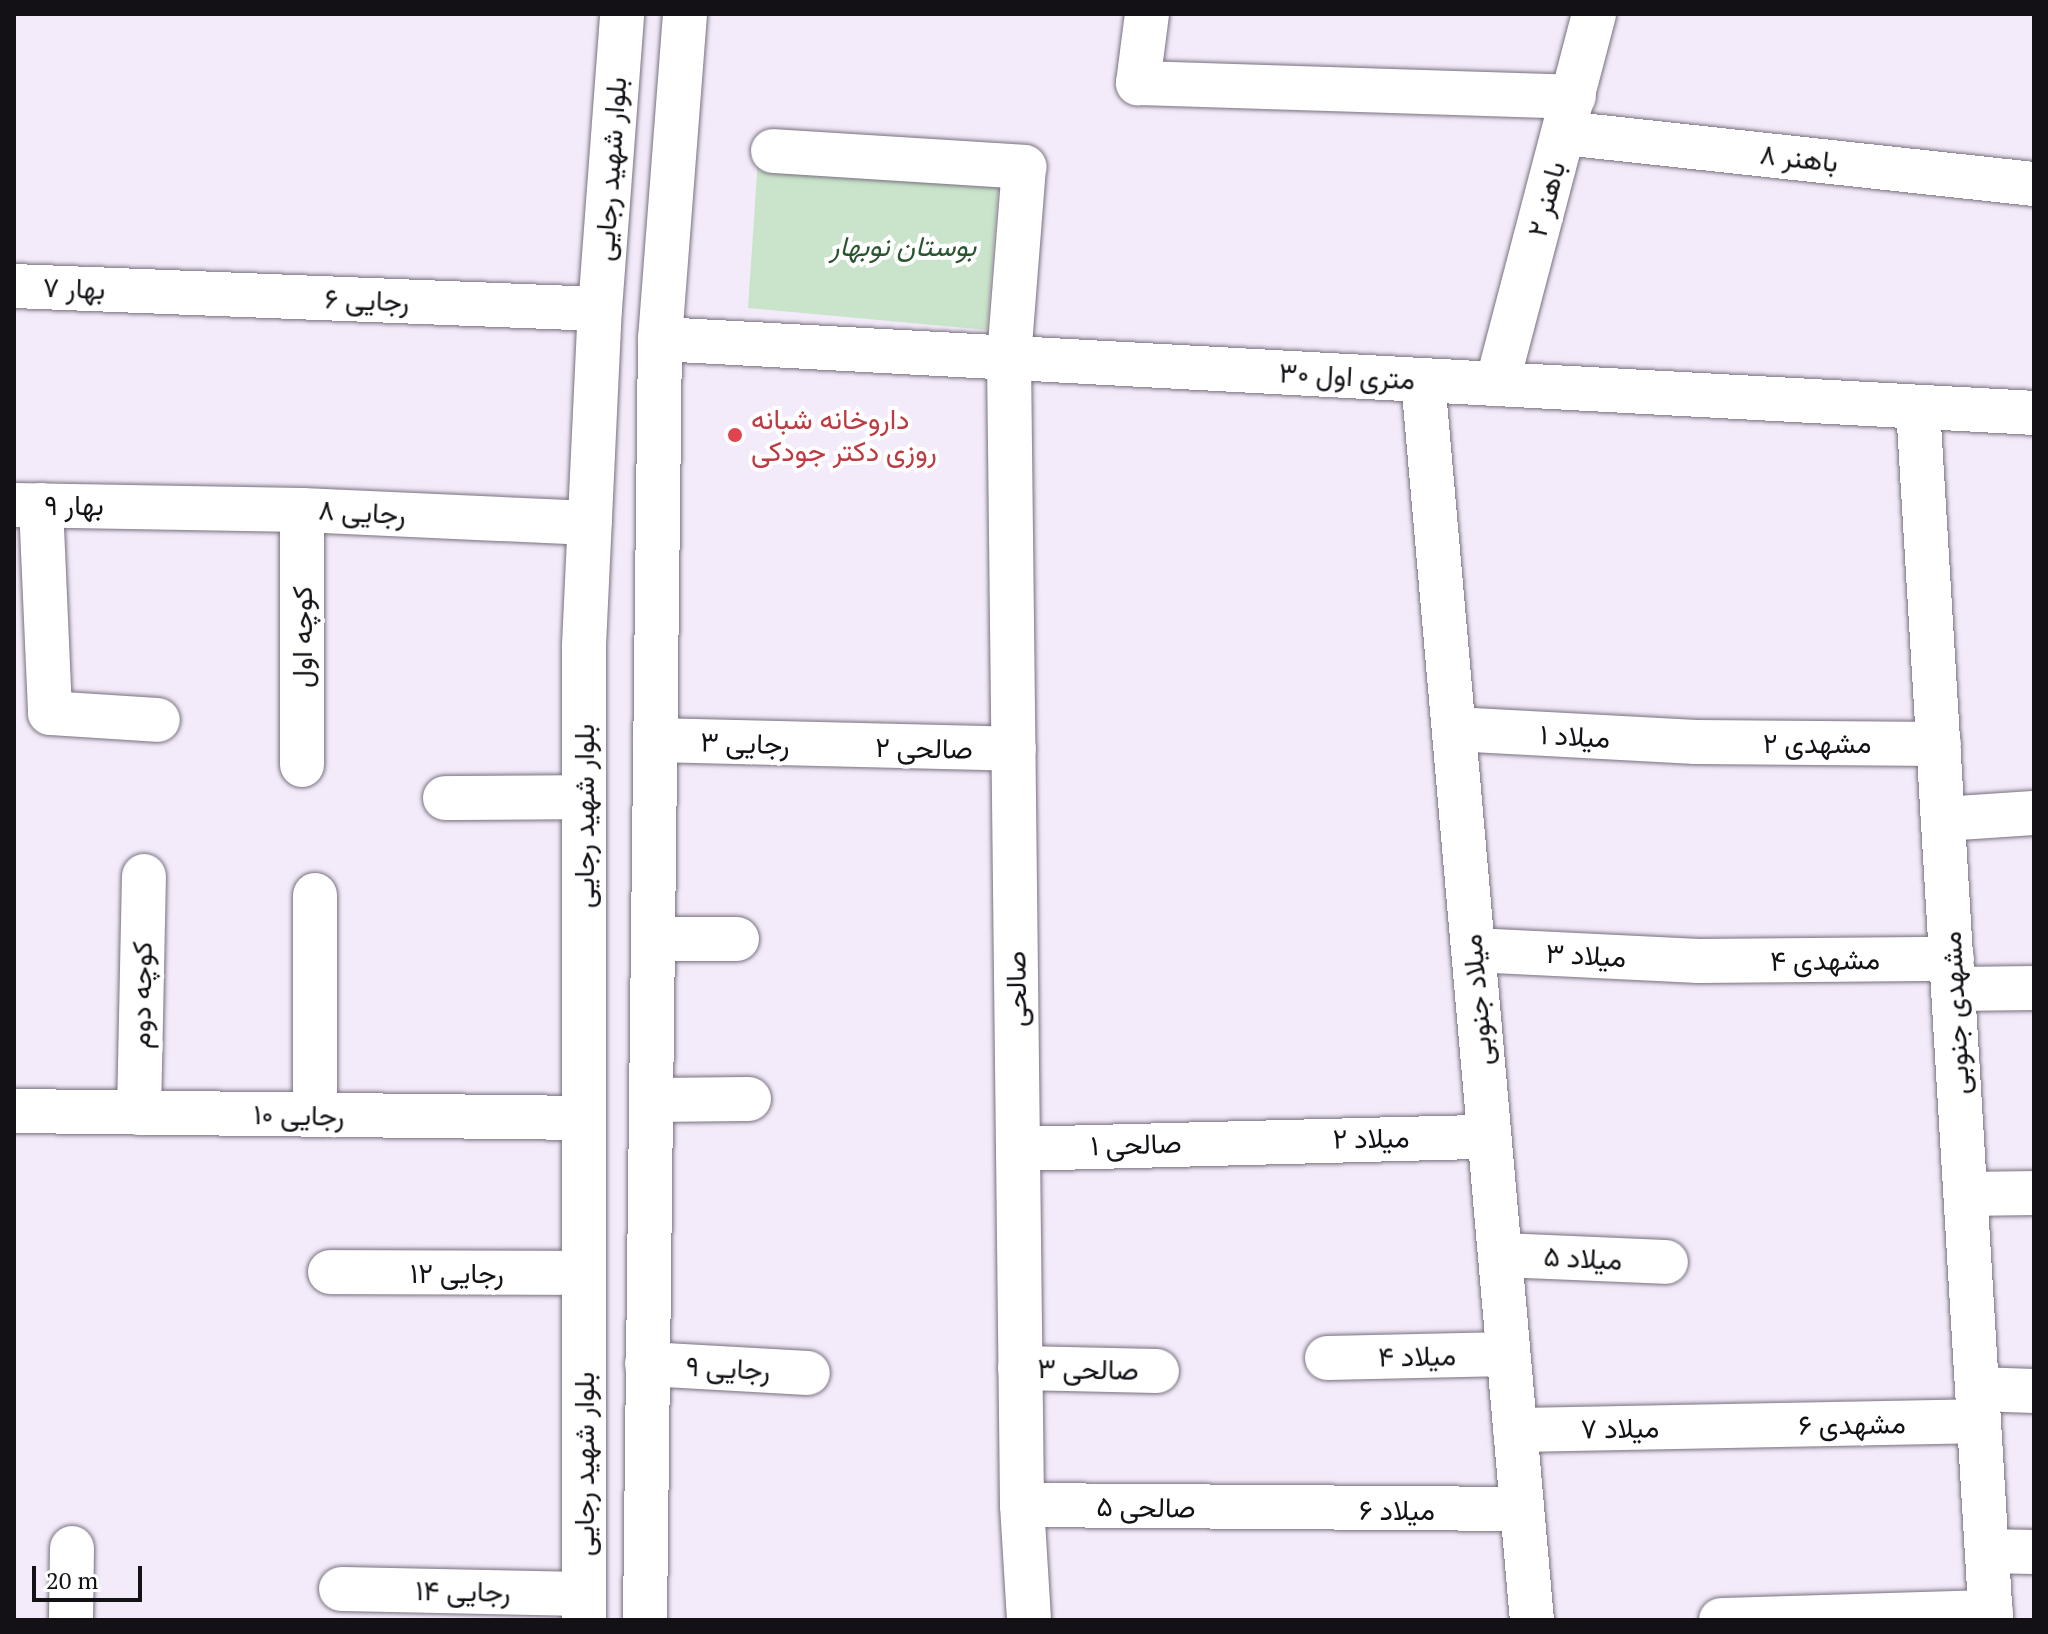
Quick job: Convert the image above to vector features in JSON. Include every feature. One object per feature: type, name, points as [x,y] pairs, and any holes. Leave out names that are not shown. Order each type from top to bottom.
[{"type":"street","name":"بلوار شهید رجایی","points":[[584,1607],[584,797],[590,523],[600,309],[622,14]]},
{"type":"street","points":[[645,1620],[660,339],[685,14]]},
{"type":"street","name":"باهنر ۸","points":[[1147,14],[1138,83],[1569,115],[2034,184]]},
{"type":"street","name":"باهنر ۲","points":[[1497,384],[1594,14]]},
{"type":"street","name":"صالحی","points":[[773,151],[1024,167],[1009,358],[1022,1505],[1029,1620]]},
{"type":"street","name":"بهار ۷","points":[[14,286],[134,290]]},
{"type":"street","name":"رجایی ۶","points":[[134,290],[600,309]]},
{"type":"street","name":"۳۰ متری اول","points":[[660,339],[2034,413]]},
{"type":"street","name":"میلاد جنوبی","points":[[1423,380],[1532,1620]]},
{"type":"street","name":"مشهدی جنوبی","points":[[1918,407],[1991,1616]]},
{"type":"street","points":[[28,505],[50,713],[158,720]]},
{"type":"street","name":"بهار ۹","points":[[28,505],[134,505]]},
{"type":"street","name":"رجایی ۸","points":[[134,505],[590,523]]},
{"type":"street","name":"کوچه اول","points":[[302,510],[302,765]]},
{"type":"street","name":"میلاد ۱","points":[[1454,729],[1696,742]]},
{"type":"street","name":"رجایی ۳","points":[[655,740],[835,746]]},
{"type":"street","name":"مشهدی ۲","points":[[1696,742],[1939,744]]},
{"type":"street","name":"صالحی ۲","points":[[835,746],[1014,749]]},
{"type":"street","points":[[445,798],[584,797]]},
{"type":"street","points":[[1943,819],[2034,813]]},
{"type":"street","name":"کوچه دوم","points":[[139,1113],[144,876]]},
{"type":"street","points":[[315,895],[315,1115]]},
{"type":"street","points":[[653,939],[737,939]]},
{"type":"street","name":"میلاد ۳","points":[[1473,950],[1699,961]]},
{"type":"street","name":"مشهدی ۴","points":[[1699,961],[1953,974],[2034,988]]},
{"type":"street","points":[[651,1100],[749,1099]]},
{"type":"street","name":"رجایی ۱۰","points":[[14,1111],[584,1118]]},
{"type":"street","name":"میلاد ۲","points":[[1253,1139],[1489,1137]]},
{"type":"street","name":"صالحی ۱","points":[[1018,1149],[1253,1139]]},
{"type":"street","points":[[1966,1194],[2034,1193]]},
{"type":"street","name":"میلاد ۵","points":[[1500,1255],[1666,1262]]},
{"type":"street","name":"رجایی ۱۲","points":[[330,1272],[584,1273]]},
{"type":"street","name":"میلاد ۴","points":[[1327,1358],[1508,1354]]},
{"type":"street","name":"رجایی ۹","points":[[647,1364],[808,1373]]},
{"type":"street","name":"صالحی ۳","points":[[1020,1368],[1157,1371]]},
{"type":"street","name":"مشهدی ۶","points":[[1725,1426],[1978,1405],[2034,1391]]},
{"type":"street","name":"میلاد ۷","points":[[1515,1430],[1725,1426]]},
{"type":"street","name":"صالحی ۵","points":[[1022,1505],[1271,1510]]},
{"type":"street","name":"میلاد ۶","points":[[1271,1510],[1522,1509]]},
{"type":"street","points":[[71,1620],[72,1548]]},
{"type":"street","points":[[1987,1551],[2034,1552]]},
{"type":"street","name":"رجایی ۱۴","points":[[341,1589],[584,1607]]},
{"type":"street","points":[[1736,1619],[1991,1616]]},
{"type":"green space","name":"بوستان نوبهار","points":[[758,159],[999,178],[987,330],[748,308]]},
{"type":"place","name":"داروخانه شبانه روزی دکتر جودکی","points":[[735,435]]}]
